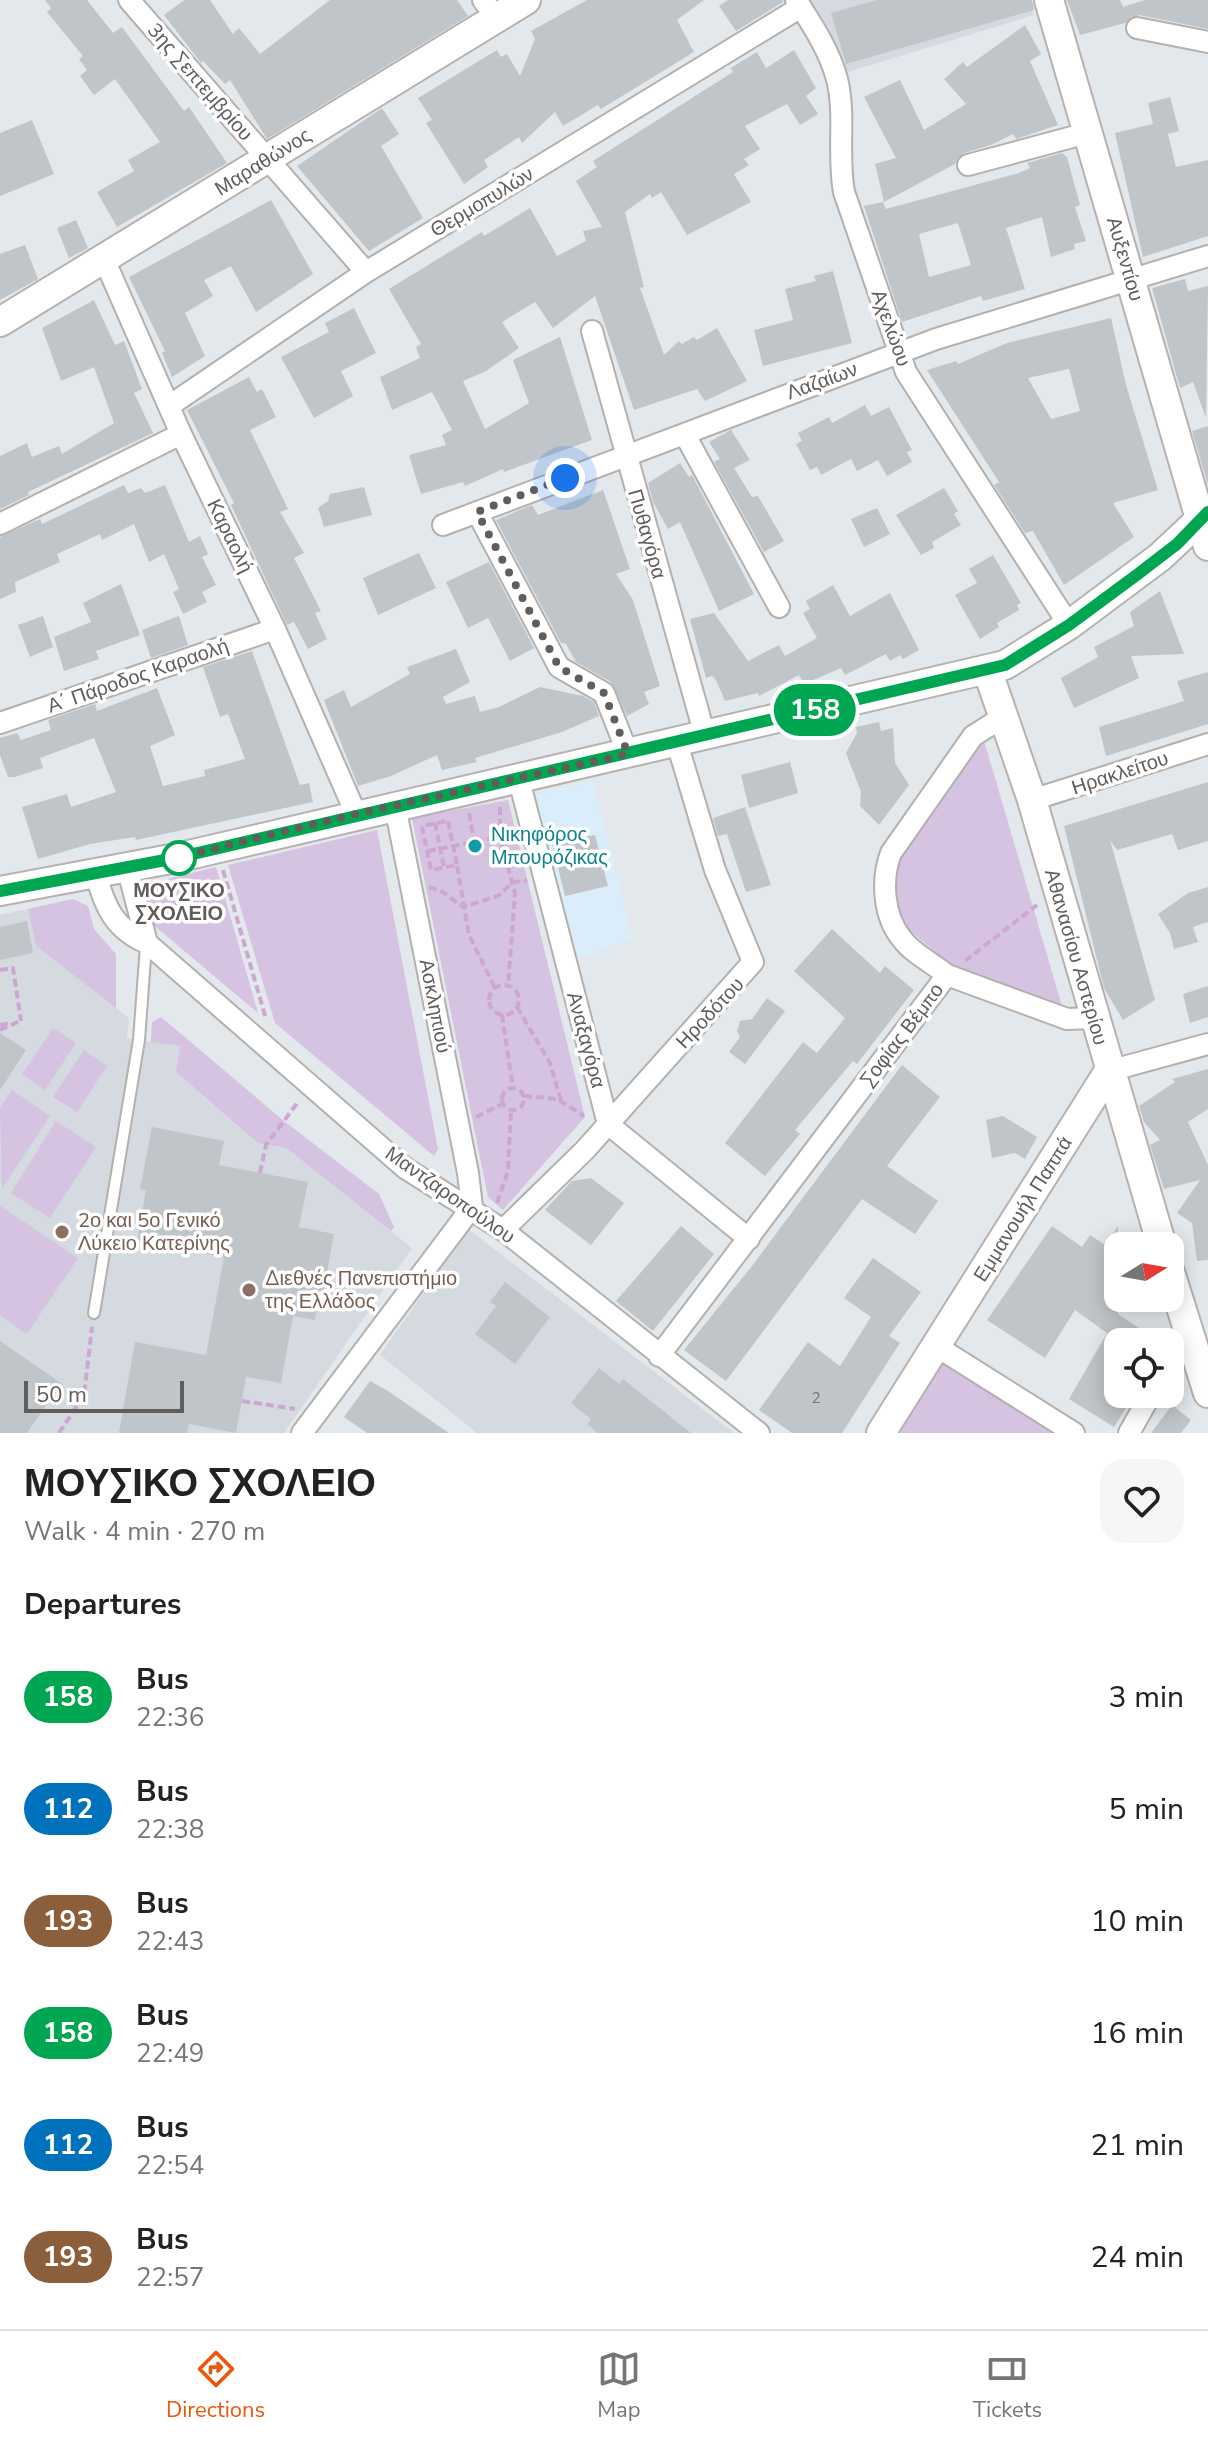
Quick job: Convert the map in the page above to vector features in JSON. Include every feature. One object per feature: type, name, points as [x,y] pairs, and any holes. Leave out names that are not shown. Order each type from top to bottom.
[{"type":"street","name":"3ης Σεπτεμβρίου","points":[[129,0],[366,272]]},
{"type":"street","name":"Μαραθώνος","points":[[0,322],[268,159],[490,9],[526,0]]},
{"type":"street","name":"Αυξεντίου","points":[[1049,0],[1204,516],[1208,546]]},
{"type":"street","name":"Θερμοπυλών","points":[[169,406],[366,272],[799,4]]},
{"type":"street","name":"Αχελώου","points":[[799,4],[815,27],[837,78],[839,163],[844,192],[906,372],[1069,625]]},
{"type":"street","points":[[1137,28],[1208,42]]},
{"type":"street","points":[[968,165],[1087,133]]},
{"type":"street","name":"Λαζαίων","points":[[443,525],[898,352],[1208,256]]},
{"type":"street","name":"Καραολή","points":[[104,259],[181,434],[275,629],[356,814]]},
{"type":"street","name":"Πυθαγόρα","points":[[592,331],[691,740]]},
{"type":"street","points":[[0,524],[181,434]]},
{"type":"street","points":[[685,435],[779,607]]},
{"type":"street","points":[[477,512],[559,667],[604,693],[628,754]]},
{"type":"street","points":[[0,891],[217,848],[395,806],[433,811],[465,792],[1013,661],[1069,625],[1177,544],[1204,516]]},
{"type":"street","name":"Α΄ Πάροδος Καραολή","points":[[0,723],[275,629]]},
{"type":"street","name":"Αθανασίου Αστερίου","points":[[987,669],[1032,800],[1158,1232]]},
{"type":"street","name":"Σοφίας Βέμπο","points":[[659,1356],[947,975],[902,939],[889,913],[884,871],[891,853],[973,736],[1003,717]]},
{"type":"street","name":"Ηροδότου","points":[[503,1230],[608,1124],[748,972],[753,962],[715,870],[691,740]]},
{"type":"street","name":"Ηρακλείτου","points":[[1032,800],[1208,744]]},
{"type":"street","name":"Αναξαγόρα","points":[[512,781],[544,879],[608,1124]]},
{"type":"street","name":"Ασκληπιού","points":[[395,806],[457,1119],[479,1212]]},
{"type":"street","points":[[127,867],[147,943]]},
{"type":"street","name":"Μαντζαροπούλου","points":[[96,874],[102,900],[128,935],[147,943],[405,1168],[479,1212],[759,1433]]},
{"type":"street","points":[[947,975],[1067,1019],[1094,1018]]},
{"type":"street","points":[[1109,1071],[1208,1044]]},
{"type":"street","name":"Εμμανουήλ Παππά","points":[[881,1433],[1109,1071]]},
{"type":"street","points":[[608,1124],[749,1239]]},
{"type":"street","points":[[306,1427],[479,1212]]},
{"type":"street","points":[[1182,1312],[1208,1393]]},
{"type":"street","points":[[1184,1338],[1188,1331]]},
{"type":"street","points":[[936,1346],[1074,1433]]},
{"type":"street","points":[[1129,1433],[1143,1408]]},
{"type":"lane","points":[[94,1313],[139,1040],[147,943]]},
{"type":"path","points":[[508,986],[516,911],[513,882],[498,820],[512,781]]},
{"type":"path","points":[[465,792],[475,844]]},
{"type":"path","points":[[433,811],[448,821],[469,935],[495,988]]},
{"type":"path","points":[[433,811],[444,867]]},
{"type":"path","points":[[433,811],[422,826],[431,870],[457,865]]},
{"type":"path","points":[[405,856],[500,837]]},
{"type":"path","points":[[217,848],[268,1023],[267,1050]]},
{"type":"path","points":[[411,886],[433,888],[463,907],[498,896],[513,882],[544,879]]},
{"type":"path","points":[[947,975],[1057,890]]},
{"type":"path","points":[[0,970],[13,968],[21,1021],[0,1028]]},
{"type":"path","points":[[561,1101],[550,1063],[517,1007],[518,993],[508,986],[495,988],[490,995],[490,1005],[502,1014],[513,1088],[524,1096],[561,1101],[585,1117],[608,1124]]},
{"type":"path","points":[[502,1014],[517,1007]]},
{"type":"path","points":[[260,1173],[266,1145],[309,1086]]},
{"type":"path","points":[[502,1104],[503,1093],[513,1088]]},
{"type":"path","points":[[511,1110],[521,1107],[524,1096]]},
{"type":"path","points":[[457,1119],[484,1115],[502,1104]]},
{"type":"path","points":[[502,1104],[511,1110]]},
{"type":"path","points":[[479,1212],[496,1204],[508,1171],[511,1110]]},
{"type":"path","points":[[59,1433],[84,1395],[94,1313]]},
{"type":"path","points":[[242,1401],[300,1410],[306,1427]]},
{"type":"shaded area","points":[[809,0],[1031,0],[1034,15],[845,73],[823,19]]},
{"type":"shaded area","points":[[978,741],[985,744],[1062,1006],[954,967],[898,921],[887,860]]},
{"type":"shaded area","points":[[593,780],[632,938],[575,960],[533,795]]},
{"type":"shaded area","points":[[508,800],[585,1117],[503,1210],[488,1197],[412,818]]},
{"type":"shaded area","points":[[377,830],[438,1149],[434,1156],[275,1023],[228,865]]},
{"type":"shaded area","points":[[216,867],[258,1013],[151,923],[145,898],[151,883]]},
{"type":"shaded area","points":[[73,899],[88,906],[94,929],[116,954],[116,1008],[36,946],[28,909]]},
{"type":"shaded area","points":[[28,909],[36,946],[129,1018],[127,1038],[180,1046],[177,1073],[256,1143],[286,1148],[412,1248],[284,1433],[0,1433],[0,915]]},
{"type":"shaded area","points":[[161,1017],[284,1121],[379,1194],[394,1227],[391,1231],[286,1148],[257,1143],[176,1072],[180,1046],[151,1042],[152,1022]]},
{"type":"shaded area","points":[[53,1028],[76,1043],[45,1090],[22,1074]]},
{"type":"shaded area","points":[[84,1050],[107,1066],[77,1112],[53,1097]]},
{"type":"shaded area","points":[[12,1090],[50,1116],[2,1188],[0,1108]]},
{"type":"shaded area","points":[[56,1121],[96,1147],[50,1218],[11,1193]]},
{"type":"shaded area","points":[[0,1206],[78,1258],[27,1334],[0,1315]]},
{"type":"shaded area","points":[[468,1229],[734,1433],[477,1433],[380,1355]]},
{"type":"shaded area","points":[[940,1358],[1056,1433],[891,1433]]},
{"type":"building","points":[[45,0],[87,0],[113,33],[122,27],[184,111],[189,107],[227,163],[117,227],[97,192],[134,171],[128,160],[160,142],[115,79],[94,95],[80,76],[87,70],[79,59],[83,56],[47,12],[51,8]]},
{"type":"building","points":[[184,0],[210,0],[233,34],[239,28],[260,54],[330,0],[457,0],[468,16],[267,139],[230,80],[225,84],[203,61],[201,63],[164,15]]},
{"type":"building","points":[[587,0],[704,0],[677,20],[694,52],[601,109],[598,105],[563,126],[555,112],[522,143],[519,137],[484,160],[488,167],[464,184],[426,123],[432,120],[418,98],[497,50],[501,57],[507,54],[520,76],[535,39],[531,31]]},
{"type":"building","points":[[728,0],[783,2],[736,31],[719,6]]},
{"type":"building","points":[[877,0],[1032,0],[1034,10],[846,64],[831,13]]},
{"type":"building","points":[[1067,0],[1120,0],[1123,7],[1145,0],[1208,0],[1208,29],[1139,15],[1125,23],[1080,35]]},
{"type":"building","points":[[1025,25],[1041,54],[1030,61],[1058,125],[1016,139],[1013,134],[964,153],[955,164],[884,202],[875,164],[896,158],[864,97],[900,80],[924,130],[966,104],[944,79],[963,62],[967,67]]},
{"type":"building","points":[[794,50],[816,88],[806,96],[818,114],[800,125],[787,104],[745,126],[760,149],[744,159],[749,165],[734,174],[751,202],[687,235],[661,192],[652,198],[650,194],[625,212],[644,287],[640,288],[664,355],[679,341],[682,344],[694,337],[697,340],[717,328],[747,381],[705,401],[697,389],[634,410],[595,296],[553,328],[535,302],[502,322],[519,348],[486,371],[463,381],[485,429],[529,403],[513,360],[560,337],[592,440],[504,472],[503,469],[465,486],[463,482],[421,494],[409,455],[446,445],[442,435],[452,430],[432,392],[392,410],[380,377],[420,358],[416,347],[421,344],[389,289],[482,232],[484,236],[530,208],[557,256],[586,241],[583,231],[602,227],[576,181],[597,167],[593,161],[733,72],[731,68],[757,52],[766,68]]},
{"type":"building","points":[[1170,97],[1179,131],[1168,134],[1176,167],[1208,160],[1208,236],[1143,257],[1115,133],[1153,124],[1148,103]]},
{"type":"building","points":[[382,108],[399,134],[381,146],[423,218],[369,251],[297,166]]},
{"type":"building","points":[[32,120],[54,174],[0,196],[0,133]]},
{"type":"building","points":[[1062,153],[1067,157],[1080,205],[1075,207],[1086,241],[1074,244],[1075,249],[1051,257],[1042,217],[1006,228],[1025,289],[983,301],[981,296],[902,322],[864,206],[883,202],[886,209],[1019,173],[1030,168],[1027,163]],"holes":[[[958,223],[971,265],[929,277],[919,234]]]},
{"type":"building","points":[[271,200],[313,274],[256,312],[231,266],[204,280],[213,296],[185,313],[205,356],[172,377],[162,353],[165,351],[129,277]]},
{"type":"building","points":[[76,220],[88,248],[69,258],[57,228]]},
{"type":"building","points":[[25,245],[38,279],[0,300],[0,254]]},
{"type":"building","points":[[833,271],[852,343],[763,366],[754,330],[793,320],[785,289],[816,281],[814,276]]},
{"type":"building","points":[[1185,279],[1188,291],[1208,286],[1206,418],[1193,382],[1180,388],[1152,288]]},
{"type":"building","points":[[94,300],[115,345],[124,341],[142,389],[134,393],[153,433],[28,492],[29,495],[0,509],[0,456],[27,443],[32,457],[59,446],[62,454],[114,423],[94,367],[61,381],[42,328]]},
{"type":"building","points":[[354,308],[376,353],[341,371],[353,396],[314,418],[281,357],[329,332],[325,323]]},
{"type":"building","points":[[1111,318],[1126,385],[1158,490],[1113,503],[1134,537],[1064,585],[1033,531],[1025,533],[994,485],[999,482],[927,370],[956,361],[958,364],[1007,343]],"holes":[[[1069,369],[1080,411],[1051,419],[1028,378]]]},
{"type":"building","points":[[249,377],[257,392],[262,389],[276,417],[250,430],[288,509],[280,512],[304,553],[294,558],[321,611],[315,613],[327,639],[308,649],[294,622],[287,625],[231,505],[234,503],[187,410]]},
{"type":"building","points":[[865,405],[871,416],[889,407],[912,450],[907,452],[912,462],[887,476],[878,460],[857,471],[851,459],[821,475],[817,467],[810,470],[796,444],[802,441],[798,433],[829,417],[832,423]]},
{"type":"building","points":[[1208,426],[1208,485],[1192,431]]},
{"type":"building","points":[[731,430],[750,460],[734,468],[752,497],[758,496],[784,541],[764,552],[714,462],[720,459],[709,442]]},
{"type":"building","points":[[680,463],[689,477],[692,475],[754,594],[719,611],[680,522],[668,529],[653,502],[648,483]]},
{"type":"building","points":[[124,485],[128,493],[141,488],[145,493],[165,485],[189,542],[200,536],[208,554],[202,557],[216,585],[202,592],[207,602],[183,614],[173,592],[179,589],[164,554],[149,562],[134,524],[102,540],[100,534],[57,554],[60,562],[15,582],[16,592],[0,599],[0,537],[40,519],[42,524]]},
{"type":"building","points":[[364,487],[372,515],[324,527],[318,508],[328,501],[330,494]]},
{"type":"building","points":[[944,488],[958,511],[954,514],[961,525],[932,542],[934,548],[921,555],[896,515]]},
{"type":"building","points":[[603,490],[630,569],[616,574],[633,600],[660,686],[644,692],[649,704],[627,716],[611,682],[576,662],[566,644],[561,643],[496,520],[532,505],[538,515]]},
{"type":"building","points":[[877,508],[890,534],[864,547],[851,519]]},
{"type":"building","points":[[419,553],[436,588],[378,615],[363,578]]},
{"type":"building","points":[[993,555],[1021,603],[1017,605],[1019,610],[997,623],[999,627],[980,639],[955,595],[977,583],[969,569]]},
{"type":"building","points":[[489,562],[534,648],[510,661],[488,618],[468,628],[446,582]]},
{"type":"building","points":[[121,584],[140,635],[96,651],[99,659],[64,671],[54,637],[91,622],[83,603]]},
{"type":"building","points":[[833,585],[850,616],[890,593],[919,650],[903,659],[900,655],[890,661],[886,654],[845,675],[841,668],[804,684],[799,675],[759,696],[758,693],[725,701],[716,680],[712,676],[706,678],[690,619],[714,613],[748,661],[779,645],[785,656],[817,638],[803,613],[810,609],[806,601]]},
{"type":"building","points":[[1160,591],[1184,654],[1131,656],[1139,678],[1074,708],[1061,678],[1098,657],[1094,647],[1134,626],[1130,612]]},
{"type":"building","points":[[43,616],[53,647],[30,657],[18,625]]},
{"type":"building","points":[[179,616],[188,645],[151,658],[142,630]]},
{"type":"building","points":[[456,649],[470,682],[443,697],[446,704],[475,696],[480,712],[499,707],[540,687],[583,696],[594,702],[599,716],[562,732],[475,758],[477,762],[442,770],[437,755],[391,776],[358,786],[324,700],[344,690],[351,707],[410,674],[407,667]]},
{"type":"building","points":[[252,651],[300,785],[309,783],[313,802],[136,840],[135,837],[90,844],[38,859],[22,807],[67,794],[71,807],[116,792],[94,738],[40,758],[43,768],[8,777],[0,755],[0,738],[17,733],[21,740],[51,730],[48,720],[95,704],[97,711],[157,688],[175,735],[150,746],[163,786],[205,776],[204,770],[245,759],[228,714],[220,717],[203,667]]},
{"type":"building","points":[[1208,672],[1208,724],[1106,756],[1099,727],[1184,701],[1177,681]]},
{"type":"building","points":[[879,722],[881,731],[893,728],[895,763],[909,785],[879,825],[860,806],[861,792],[846,753],[857,733],[856,727]]},
{"type":"building","points":[[790,762],[798,793],[749,808],[741,775]]},
{"type":"building","points":[[1208,782],[1208,841],[1178,850],[1172,834],[1117,850],[1110,840],[1155,1000],[1123,1020],[1104,988],[1064,826]]},
{"type":"building","points":[[745,807],[771,885],[746,892],[727,834],[718,836],[713,818]]},
{"type":"building","points":[[595,835],[608,886],[565,896],[552,844]]},
{"type":"building","points":[[1208,887],[1208,922],[1193,927],[1198,942],[1174,949],[1170,933],[1158,914],[1188,893]]},
{"type":"building","points":[[27,921],[33,953],[0,960],[0,927]]},
{"type":"building","points":[[832,929],[880,973],[885,966],[914,990],[857,1064],[853,1061],[795,1130],[800,1134],[765,1176],[725,1143],[803,1042],[817,1053],[845,1018],[794,971]]},
{"type":"building","points":[[1208,986],[1208,1017],[1190,1023],[1183,994]]},
{"type":"building","points":[[767,998],[785,1011],[745,1064],[729,1052],[740,1037],[737,1031],[740,1021],[752,1019]]},
{"type":"building","points":[[0,1033],[26,1050],[0,1090]]},
{"type":"building","points":[[902,1065],[940,1097],[887,1166],[938,1201],[915,1234],[862,1199],[726,1381],[684,1350],[752,1266]]},
{"type":"building","points":[[1208,1069],[1208,1109],[1188,1122],[1208,1165],[1208,1260],[1197,1261],[1192,1223],[1177,1213],[1200,1180],[1164,1189],[1150,1145],[1160,1140],[1144,1122],[1139,1106],[1175,1082],[1172,1079]]},
{"type":"building","points":[[1003,1116],[1037,1137],[1025,1159],[1015,1153],[992,1158],[986,1120]]},
{"type":"building","points":[[152,1127],[224,1141],[219,1165],[308,1182],[299,1227],[334,1234],[320,1310],[317,1309],[315,1320],[293,1316],[281,1383],[246,1377],[236,1433],[189,1424],[187,1433],[119,1433],[135,1342],[206,1355],[224,1257],[137,1241],[146,1190],[140,1189]]},
{"type":"building","points":[[591,1178],[624,1203],[591,1245],[545,1210],[572,1181]]},
{"type":"building","points":[[681,1226],[714,1254],[653,1331],[616,1301]]},
{"type":"building","points":[[1052,1226],[1082,1247],[1090,1235],[1104,1244],[1104,1312],[1118,1312],[1139,1328],[1104,1328],[1104,1331],[1075,1310],[1045,1358],[987,1320]]},
{"type":"building","points":[[873,1258],[921,1292],[889,1336],[900,1343],[842,1433],[792,1433],[759,1410],[808,1342],[840,1366],[871,1317],[844,1298]]},
{"type":"building","points":[[505,1282],[550,1317],[515,1364],[475,1334],[496,1306],[490,1302]]},
{"type":"building","points":[[1104,1338],[1104,1408],[1126,1408],[1114,1427],[1069,1399]]},
{"type":"building","points":[[0,1341],[61,1383],[27,1433],[0,1433]]},
{"type":"building","points":[[599,1368],[619,1384],[623,1379],[691,1433],[598,1433],[587,1424],[591,1419],[571,1403]]},
{"type":"building","points":[[370,1381],[449,1433],[367,1433],[344,1417]]},
{"type":"building","points":[[1170,1408],[1176,1408],[1191,1420],[1181,1433],[1151,1433]]},
{"type":"bus line","name":"158","points":[[0,891],[176,858],[1005,665],[1069,625],[1138,574],[1177,544],[1208,512]]},
{"type":"place","name":"Νικηφόρος Μπουρόζικας","points":[[475,846]]},
{"type":"place","name":"ΜΟΥΣΙΚΟ ΣΧΟΛΕΙΟ","points":[[179,858]]},
{"type":"place","name":"2ο και 5ο Γενικό Λύκειο Κατερίνης","points":[[62,1232]]},
{"type":"place","name":"Διεθνές Πανεπιστήμιο της Ελλάδος","points":[[249,1290]]},
{"type":"route","points":[[179,858],[176,858],[356,814],[628,754],[604,693],[568,675],[559,667],[477,512],[565,478]]}]
